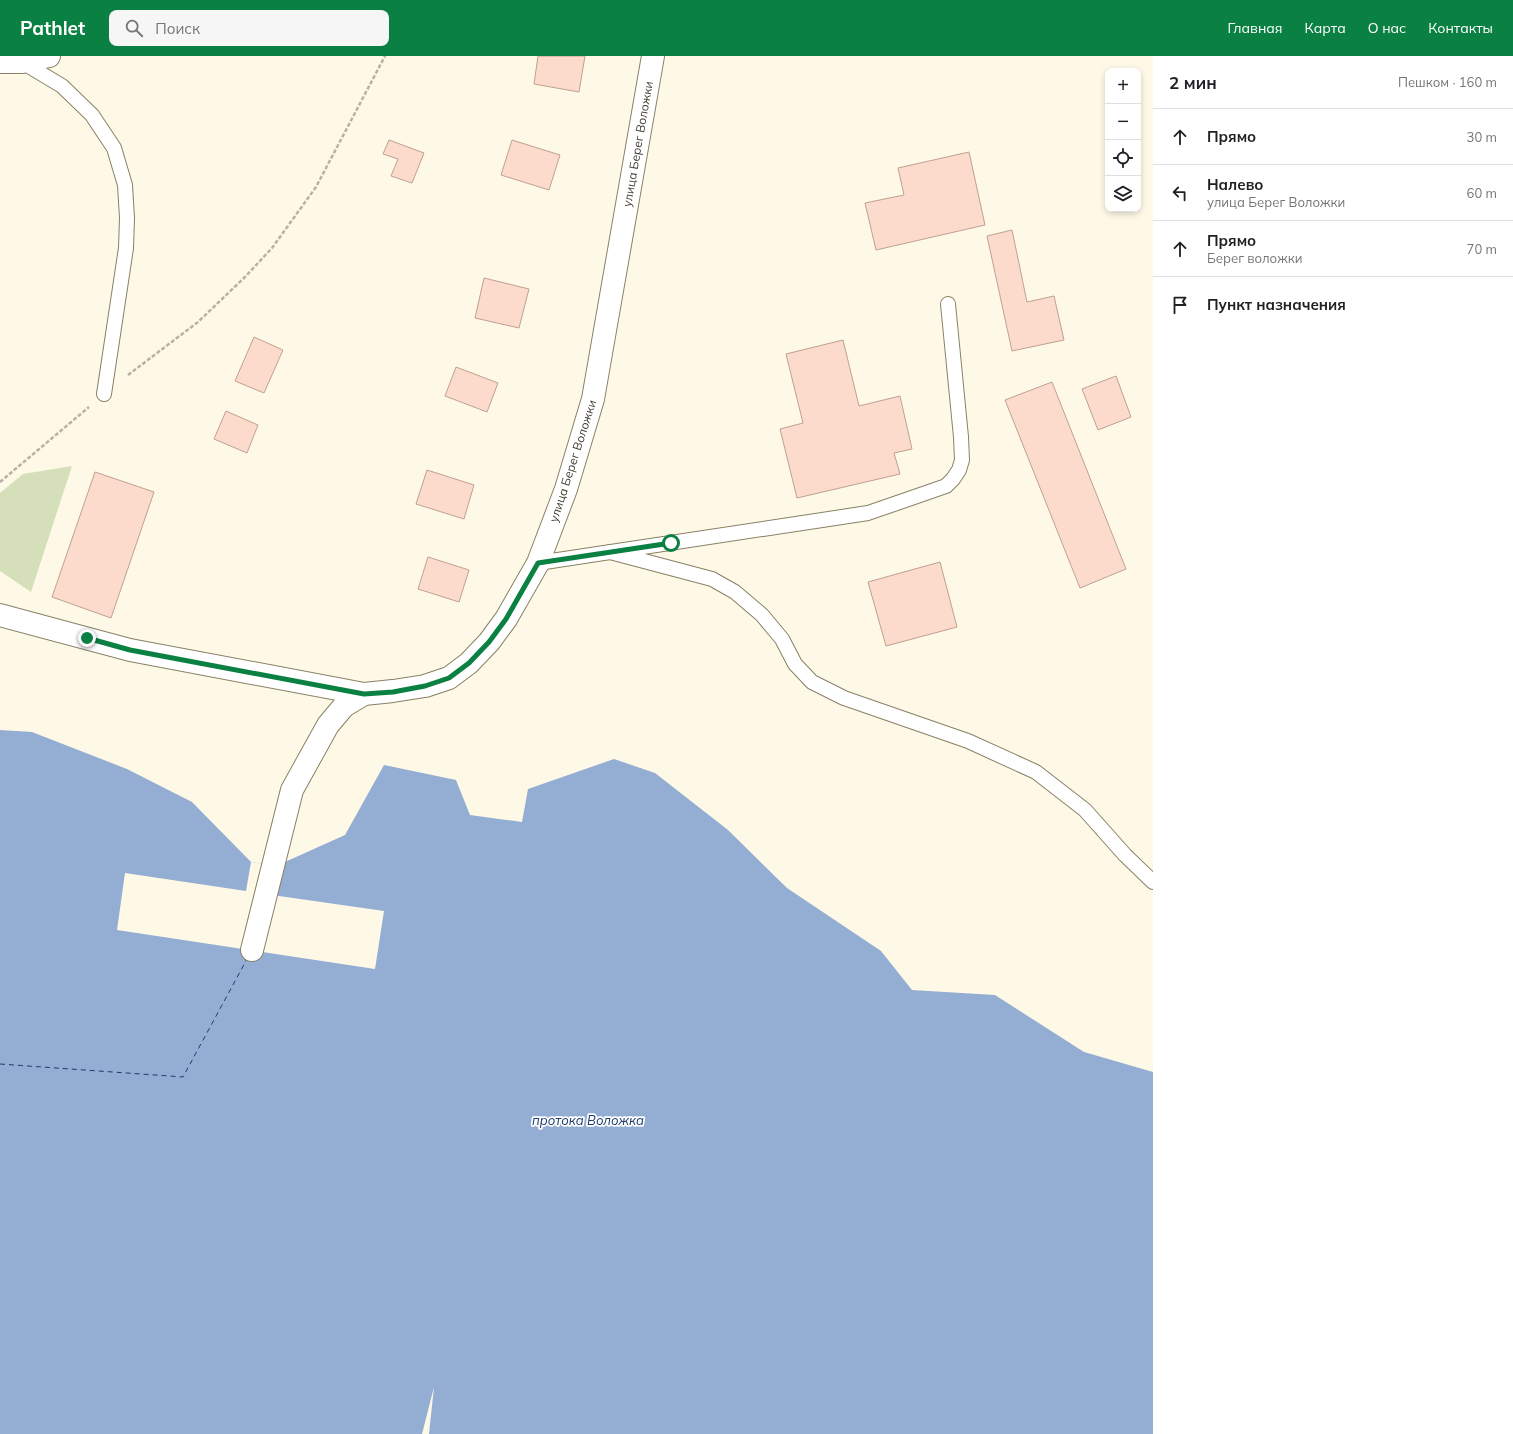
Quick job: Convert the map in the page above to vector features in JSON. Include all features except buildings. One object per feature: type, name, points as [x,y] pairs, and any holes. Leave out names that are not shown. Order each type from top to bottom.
[{"type":"street","points":[[0,62],[22,62],[49,56]]},
{"type":"street","name":"улица Берег Воложки","points":[[252,950],[292,790],[328,725],[344,706],[364,694],[393,692],[425,686],[449,678],[469,663],[489,642],[506,619],[538,563],[566,489],[593,399],[654,56]]},
{"type":"street","points":[[0,615],[130,650],[364,694]]},
{"type":"lane","points":[[22,62],[62,86],[92,115],[114,148],[125,185],[127,218],[126,248],[104,394]]},
{"type":"lane","points":[[538,563],[868,513],[946,486],[959,470],[962,460],[948,304]]},
{"type":"lane","points":[[610,552],[712,579],[735,592],[762,615],[782,639],[795,664],[812,682],[844,698],[968,741],[1036,772],[1085,810],[1125,855],[1153,882]]},
{"type":"path","points":[[0,482],[104,394],[198,322],[272,248],[316,187],[385,56]]},
{"type":"green space","points":[[72,466],[31,592],[0,571],[0,493],[23,474]]},
{"type":"water","name":"протока Воложка","points":[[0,730],[32,732],[127,769],[192,802],[251,862],[276,866],[345,835],[384,765],[456,780],[470,815],[522,822],[528,789],[614,759],[655,773],[728,830],[787,888],[881,951],[912,990],[995,995],[1084,1052],[1153,1072],[1153,1434],[429,1434],[434,1387],[422,1434],[0,1434]]},
{"type":"pier","points":[[251,862],[276,866],[272,895],[384,911],[375,969],[117,930],[125,873],[246,891]]},
{"type":"ferry route","points":[[0,1064],[183,1077],[247,959]]},
{"type":"route","points":[[87,638],[130,650],[364,694],[393,692],[425,686],[449,678],[469,663],[489,642],[506,619],[538,563],[671,543]]}]
